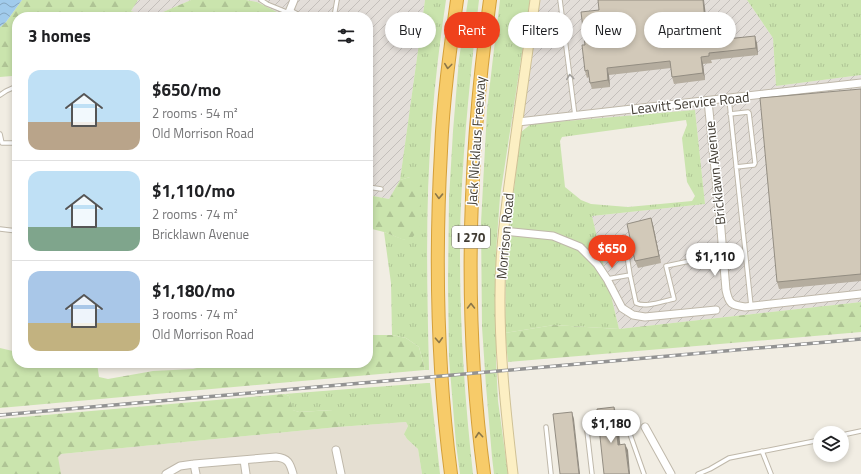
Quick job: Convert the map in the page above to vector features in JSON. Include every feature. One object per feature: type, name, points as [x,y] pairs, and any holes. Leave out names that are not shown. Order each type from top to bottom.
[{"type":"highway","name":"I 270","points":[[451,474],[446,443],[438,318],[438,240],[441,150],[447,75],[457,0]]},
{"type":"highway","name":"Jack Nicklaus Freeway","points":[[484,474],[479,441],[474,374],[471,320],[470,231],[476,125],[490,0]]},
{"type":"street","points":[[289,12],[294,0]]},
{"type":"street","name":"Morrison Road","points":[[513,474],[506,408],[500,322],[501,262],[503,231],[535,0]]},
{"type":"street","name":"Leavitt Service Road","points":[[518,122],[861,83]]},
{"type":"street","name":"Bricklawn Avenue","points":[[708,101],[728,300],[734,305],[745,307],[861,294]]},
{"type":"street","points":[[503,231],[553,236],[580,247],[597,264],[607,279],[622,308],[632,315],[645,316],[716,310]]},
{"type":"street","points":[[645,427],[670,474]]},
{"type":"street","points":[[336,450],[340,474]]},
{"type":"street","points":[[166,474],[180,466],[276,457],[283,458],[288,462],[293,474]]},
{"type":"street","points":[[244,460],[246,474]]},
{"type":"street","points":[[194,464],[196,474]]},
{"type":"lane","points":[[261,0],[287,12]]},
{"type":"lane","points":[[335,12],[337,0]]},
{"type":"lane","points":[[560,0],[575,116]]},
{"type":"lane","points":[[0,95],[12,88]]},
{"type":"lane","points":[[729,99],[751,306]]},
{"type":"lane","points":[[730,114],[749,113],[755,163],[754,165],[736,167]]},
{"type":"lane","points":[[0,134],[1,143],[12,143]]},
{"type":"lane","points":[[373,188],[381,189]]},
{"type":"lane","points":[[0,229],[12,230]]},
{"type":"lane","points":[[624,236],[630,275],[636,303],[638,304],[646,305],[674,299],[666,266],[723,254]]},
{"type":"lane","points":[[607,279],[630,275]]},
{"type":"lane","points":[[625,420],[644,474]]},
{"type":"lane","points":[[586,422],[592,474]]},
{"type":"lane","points":[[546,427],[551,474]]},
{"type":"lane","points":[[849,434],[861,431]]},
{"type":"lane","points":[[698,474],[729,458],[813,441]]},
{"type":"lane","points":[[762,452],[771,474]]},
{"type":"shaded area","points":[[138,0],[191,0],[163,12],[131,11]]},
{"type":"shaded area","points":[[246,0],[425,0],[423,12],[385,12],[385,48],[418,48],[400,180],[389,199],[373,196],[373,12],[276,12],[257,2]]},
{"type":"shaded area","points":[[530,0],[747,0],[773,38],[776,86],[861,75],[861,302],[619,329],[592,216],[705,204],[695,110],[511,126],[523,48],[573,48],[573,12],[528,12]]},
{"type":"shaded area","points":[[406,422],[408,426],[404,434],[407,439],[418,449],[422,474],[61,474],[57,457],[61,454],[338,427]]},
{"type":"green space","points":[[22,0],[138,0],[131,11],[134,12],[13,12]]},
{"type":"green space","points":[[191,0],[246,0],[257,2],[277,12],[163,12]]},
{"type":"green space","points":[[425,0],[446,0],[435,90],[428,183],[427,277],[429,370],[425,370],[419,347],[406,338],[392,335],[391,283],[384,232],[405,240],[410,177],[400,180],[418,48],[436,48],[436,12],[423,12]]},
{"type":"green space","points":[[468,0],[479,0],[478,12],[466,12]]},
{"type":"green space","points":[[500,0],[530,0],[528,12],[508,12],[508,48],[523,48],[500,197],[496,251],[496,362],[498,401],[508,474],[494,474],[482,327],[481,223],[487,110],[494,48],[500,48],[500,12],[499,12]]},
{"type":"green space","points":[[747,0],[861,0],[861,75],[776,86],[773,38]]},
{"type":"green space","points":[[12,14],[12,76],[0,77],[0,27]]},
{"type":"green space","points":[[461,48],[474,48],[462,179],[460,231],[462,338],[465,393],[473,474],[460,474],[449,358],[449,199]]},
{"type":"green space","points":[[695,110],[705,204],[592,216],[619,329],[554,325],[505,333],[506,254],[521,132],[531,124]],"holes":[[[686,120],[687,125],[682,138],[687,182],[695,196],[692,201],[628,207],[591,204],[581,200],[565,187],[560,141],[562,137]]]},
{"type":"green space","points":[[410,177],[419,178],[422,187],[419,229],[412,238],[404,240],[373,229],[373,196],[389,199],[400,180]]},
{"type":"green space","points":[[861,302],[861,332],[508,362],[505,333],[554,325],[619,329]]},
{"type":"green space","points":[[373,335],[392,335],[406,338],[419,347],[425,370],[0,408],[0,348],[12,351],[12,368],[98,368],[99,377],[108,379],[153,371],[193,369],[373,368]]},
{"type":"green space","points":[[430,383],[440,474],[422,474],[418,449],[407,439],[404,434],[408,426],[406,422],[338,427],[339,422],[332,410],[299,412],[292,410],[289,396],[284,394]]},
{"type":"green space","points":[[284,394],[289,396],[293,410],[299,412],[338,411],[338,427],[61,454],[58,457],[61,474],[0,474],[0,419]]},
{"type":"water","points":[[0,0],[22,0],[6,22],[0,27]]},
{"type":"building","points":[[598,0],[703,0],[704,12],[644,12],[644,48],[736,48],[736,38],[755,36],[756,48],[709,53],[709,56],[701,57],[703,73],[672,77],[670,61],[607,68],[608,80],[590,83],[588,70],[585,71],[582,48],[636,48],[636,12],[581,12],[599,10]]},
{"type":"building","points":[[861,89],[861,274],[777,282],[760,98]]},
{"type":"building","points":[[651,218],[659,256],[635,261],[627,224]]},
{"type":"building","points":[[614,407],[618,445],[625,444],[629,474],[604,474],[597,409]]},
{"type":"building","points":[[572,412],[579,474],[560,474],[553,414]]},
{"type":"railway","points":[[0,415],[861,339]]}]
